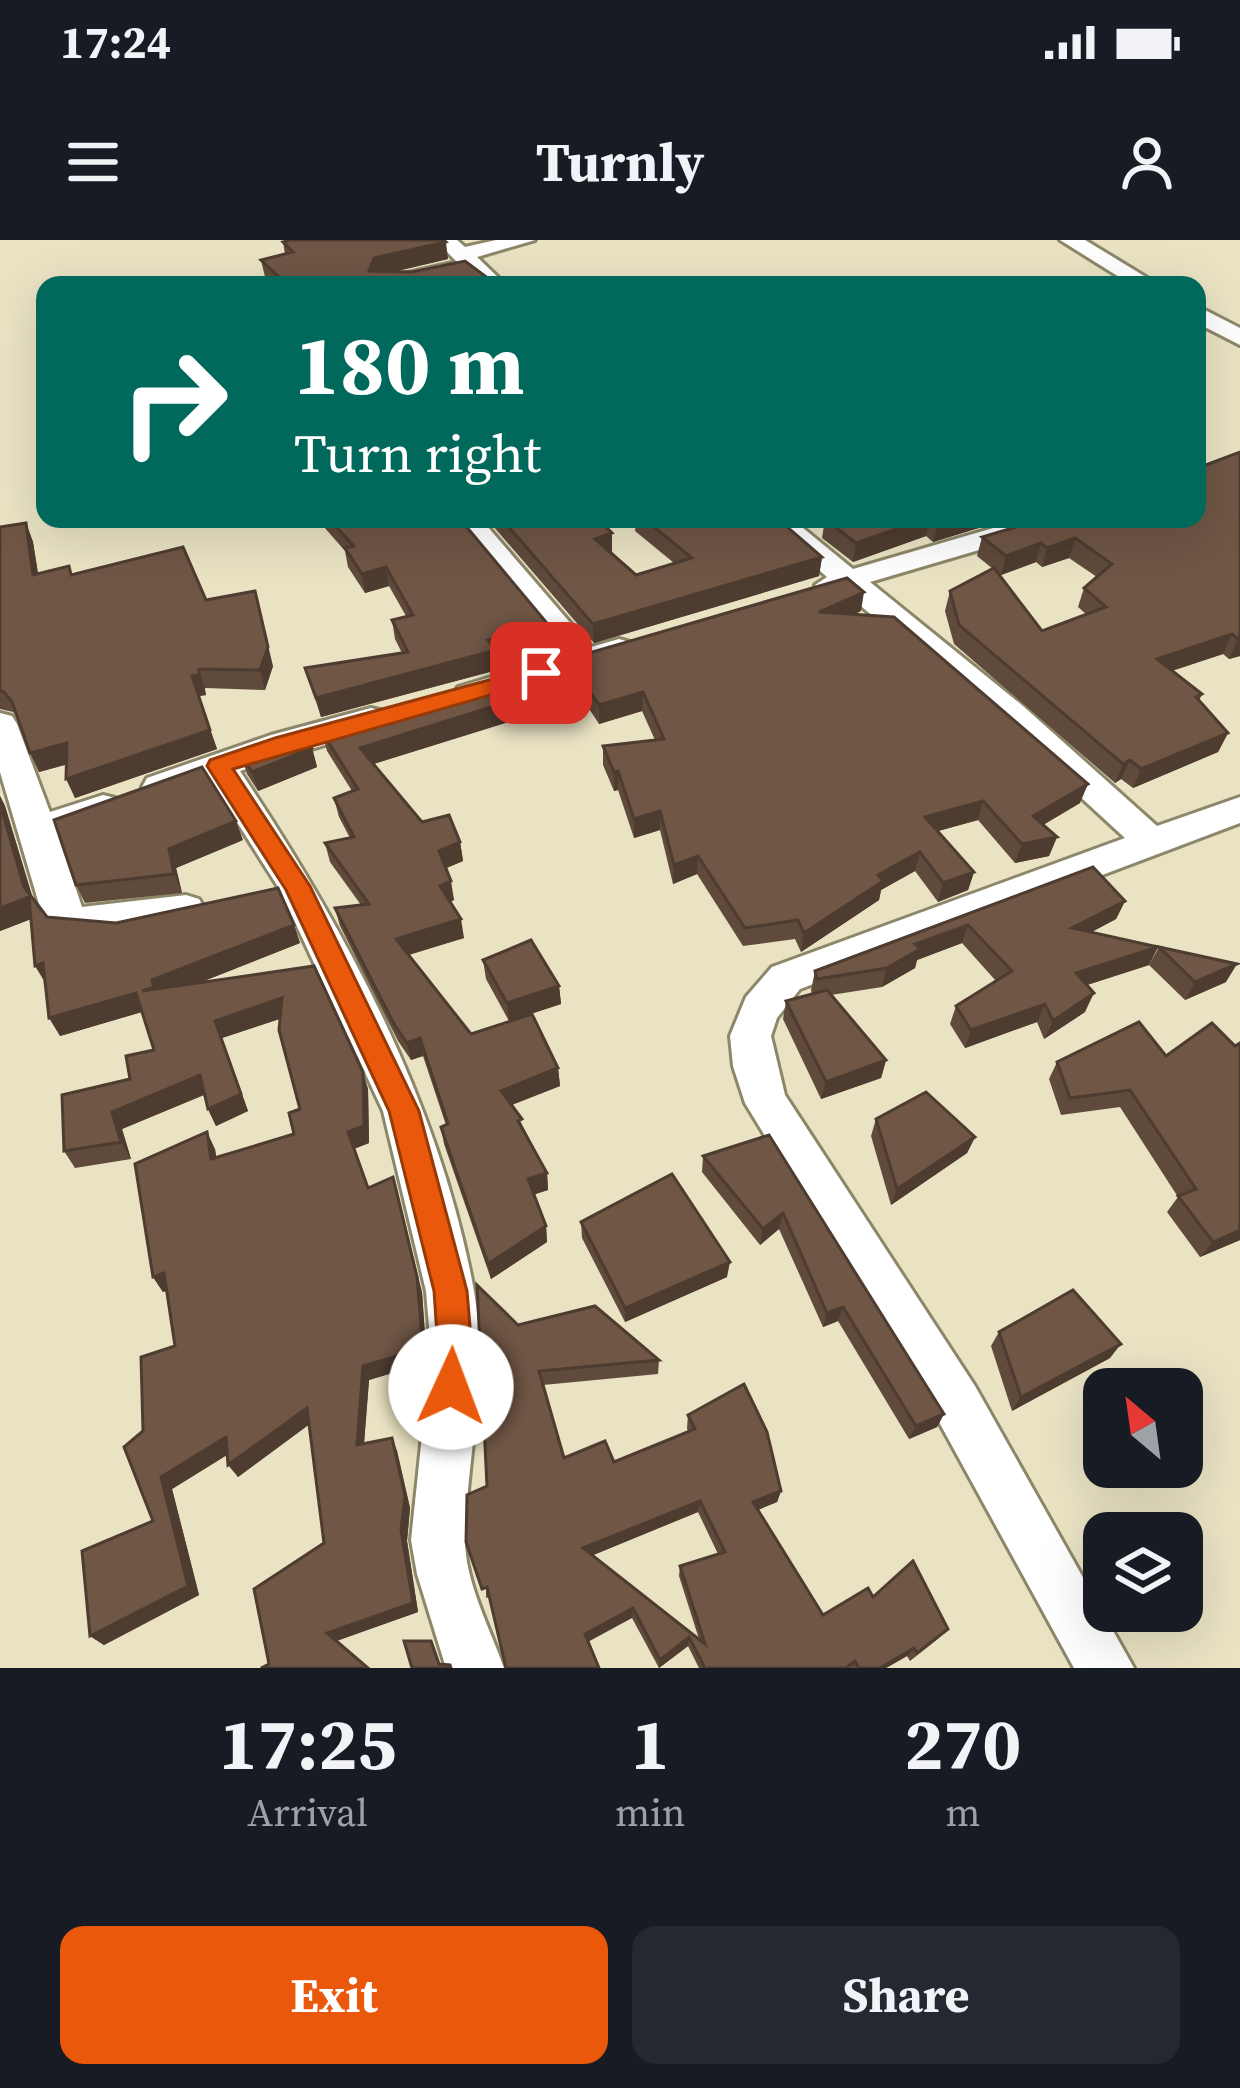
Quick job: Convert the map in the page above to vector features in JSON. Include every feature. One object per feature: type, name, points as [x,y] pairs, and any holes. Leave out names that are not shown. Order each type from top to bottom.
[{"type":"street","points":[[406,276],[460,253],[525,240]]},
{"type":"street","points":[[1070,240],[1132,276]]},
{"type":"street","points":[[460,253],[485,276]]},
{"type":"street","points":[[1206,318],[1240,338]]},
{"type":"street","points":[[474,528],[584,659]]},
{"type":"street","points":[[786,528],[1011,714],[1151,842]]},
{"type":"street","points":[[803,593],[1023,528]]},
{"type":"street","points":[[434,702],[650,639]]},
{"type":"street","points":[[38,829],[284,743],[393,713]]},
{"type":"street","points":[[0,724],[38,829],[58,904],[71,921],[100,923],[212,904]]},
{"type":"street","points":[[227,763],[276,891],[404,1111],[450,1291],[455,1350],[438,1540],[444,1574],[476,1668]]},
{"type":"street","points":[[1105,1668],[957,1404],[766,1103],[748,1054],[752,1028],[766,998],[786,978],[1240,809]]},
{"type":"building","points":[[444,240],[374,258],[369,271],[412,272],[465,261],[485,276],[278,276],[261,260],[293,252],[283,242]]},
{"type":"building","points":[[1240,452],[1240,639],[1232,634],[1157,659],[1202,694],[1196,697],[1228,733],[1141,769],[1130,760],[1123,764],[959,625],[950,591],[994,568],[1042,631],[1106,607],[1084,588],[1112,564],[1075,538],[1047,548],[1041,543],[1006,556],[982,537],[1012,528],[1206,528],[1206,465]]},
{"type":"building","points":[[26,523],[33,575],[69,566],[71,575],[183,547],[206,600],[255,591],[268,647],[260,670],[199,669],[199,675],[192,676],[210,730],[66,779],[67,743],[30,753],[12,702],[0,691],[0,527]]},
{"type":"building","points":[[337,528],[468,528],[556,634],[547,627],[538,631],[534,627],[488,640],[496,650],[316,698],[305,668],[408,652],[392,620],[413,615],[386,567],[362,574],[345,548],[354,546]]},
{"type":"building","points":[[510,528],[607,528],[612,533],[595,539],[636,575],[692,558],[655,528],[788,528],[822,557],[593,624]]},
{"type":"building","points":[[837,528],[899,528],[856,543]]},
{"type":"building","points":[[847,578],[864,592],[819,612],[894,617],[1088,784],[1033,816],[1057,837],[1022,844],[983,801],[925,817],[974,872],[943,883],[920,852],[878,875],[883,881],[804,933],[798,920],[745,928],[698,856],[674,865],[660,811],[634,819],[618,771],[614,772],[603,746],[664,739],[643,692],[599,705],[568,659]]},
{"type":"building","points":[[514,675],[529,695],[360,748],[422,822],[449,815],[460,842],[439,851],[451,881],[440,886],[461,919],[396,939],[471,1034],[532,1014],[558,1068],[501,1091],[522,1119],[518,1121],[547,1173],[528,1179],[546,1226],[488,1264],[441,1127],[448,1124],[420,1038],[407,1043],[394,1024],[335,908],[369,904],[325,843],[354,837],[334,798],[358,789],[322,732]]},
{"type":"building","points":[[311,744],[312,748],[252,772],[241,754],[270,746]]},
{"type":"building","points":[[202,767],[236,821],[169,849],[174,874],[76,885],[54,820]]},
{"type":"building","points":[[0,803],[24,887],[47,917],[116,923],[278,888],[294,925],[152,980],[154,987],[142,991],[314,966],[363,1072],[364,1126],[348,1132],[368,1188],[393,1177],[417,1277],[422,1336],[421,1349],[363,1366],[357,1445],[392,1438],[405,1496],[401,1530],[413,1603],[327,1633],[368,1668],[261,1668],[269,1664],[254,1589],[324,1543],[307,1408],[228,1465],[226,1437],[161,1477],[188,1586],[90,1636],[82,1551],[153,1521],[124,1447],[143,1431],[141,1357],[175,1346],[164,1273],[153,1277],[135,1164],[207,1132],[211,1159],[294,1134],[289,1113],[300,1109],[279,1030],[282,998],[215,1021],[241,1094],[208,1109],[200,1075],[112,1112],[121,1142],[64,1151],[62,1095],[130,1079],[126,1056],[154,1050],[136,993],[49,1018],[43,963],[35,966],[29,897],[0,908]]},
{"type":"building","points":[[1093,867],[1125,901],[1072,928],[1158,947],[1076,973],[1094,993],[1053,1021],[1045,1004],[971,1030],[956,1006],[1012,971],[968,925],[915,944],[920,949],[887,968],[817,979],[815,971]]},
{"type":"building","points":[[531,940],[559,986],[507,1003],[483,960]]},
{"type":"building","points":[[1159,947],[1237,964],[1195,982]]},
{"type":"building","points":[[827,990],[886,1060],[826,1082],[786,1001]]},
{"type":"building","points":[[1139,1022],[1166,1056],[1212,1023],[1235,1046],[1240,1043],[1240,1230],[1213,1242],[1178,1196],[1196,1189],[1130,1090],[1070,1098],[1057,1062]]},
{"type":"building","points":[[926,1092],[975,1137],[897,1189],[876,1119]]},
{"type":"building","points":[[769,1135],[944,1414],[916,1426],[843,1307],[827,1313],[783,1213],[763,1229],[703,1156]]},
{"type":"building","points":[[672,1174],[730,1262],[625,1308],[581,1222]]},
{"type":"building","points":[[477,1285],[518,1325],[595,1306],[659,1360],[539,1371],[564,1458],[605,1441],[614,1462],[695,1429],[688,1415],[744,1384],[767,1432],[781,1491],[753,1502],[823,1615],[868,1588],[873,1597],[913,1561],[948,1629],[917,1653],[914,1648],[880,1668],[859,1668],[855,1661],[846,1668],[705,1668],[689,1637],[660,1660],[633,1608],[585,1634],[599,1668],[506,1668],[487,1587],[482,1589],[466,1542],[467,1495],[487,1486]],"holes":[[[700,1501],[725,1552],[680,1566],[705,1644],[583,1548]]]},
{"type":"building","points":[[1073,1290],[1121,1344],[1021,1397],[999,1332]]},
{"type":"building","points":[[404,1641],[431,1641],[439,1664],[451,1668],[412,1668]]},
{"type":"route","points":[[451,1387],[455,1350],[450,1291],[404,1111],[297,886],[219,766],[284,743],[541,673]]}]
